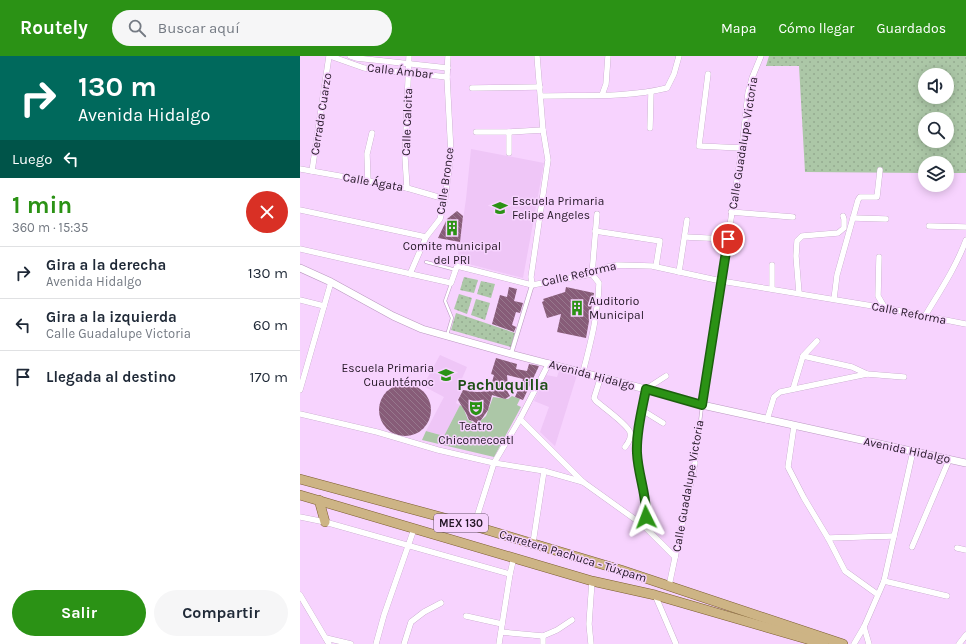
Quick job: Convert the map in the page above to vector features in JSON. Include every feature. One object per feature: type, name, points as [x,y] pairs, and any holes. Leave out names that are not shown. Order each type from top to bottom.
[{"type":"main road","name":"Carretera Pachuca - Túxpam","points":[[300,479],[474,526],[622,570],[843,644]]},
{"type":"main road","name":"Carretera Pachuca - Túxpam","points":[[300,495],[592,581],[654,594],[824,644]]},
{"type":"main road","points":[[319,500],[326,522]]},
{"type":"main road","points":[[617,586],[622,570]]},
{"type":"street","name":"Calle Ámbar","points":[[330,56],[364,68],[447,77]]},
{"type":"street","name":"Cerrada Cuarzo","points":[[312,171],[330,56]]},
{"type":"street","name":"Calle Ámbar","points":[[350,56],[356,58],[365,57],[448,68]]},
{"type":"street","name":"Calle Calcita","points":[[407,188],[405,157],[409,56]]},
{"type":"street","name":"Calle Bronce","points":[[410,274],[426,237],[440,219],[445,199],[452,154],[447,77],[448,56]]},
{"type":"street","points":[[511,354],[532,285],[531,277],[548,160],[543,130],[537,56]]},
{"type":"street","points":[[602,95],[606,84],[608,56]]},
{"type":"street","points":[[541,96],[602,95],[651,92],[667,88],[674,74],[679,56]]},
{"type":"street","name":"Calle Guadalupe Victoria","points":[[702,405],[742,148],[748,93],[761,56]]},
{"type":"street","points":[[364,68],[365,57]]},
{"type":"street","points":[[708,74],[699,146],[742,148]]},
{"type":"street","points":[[472,88],[540,88]]},
{"type":"street","points":[[650,128],[651,92]]},
{"type":"street","points":[[476,132],[543,130]]},
{"type":"street","points":[[509,132],[509,153]]},
{"type":"street","points":[[368,182],[367,154],[372,133]]},
{"type":"street","name":"Calle Ágata","points":[[300,169],[407,188],[445,199]]},
{"type":"street","points":[[834,299],[837,275],[858,200],[860,197],[877,197],[880,170]]},
{"type":"street","points":[[300,210],[426,237]]},
{"type":"street","points":[[732,212],[792,217]]},
{"type":"street","points":[[583,372],[592,338],[598,305],[599,283],[592,274],[597,214]]},
{"type":"street","points":[[799,294],[796,256],[798,241],[802,236],[838,233],[844,228],[843,216]]},
{"type":"street","points":[[853,218],[886,219]]},
{"type":"street","points":[[679,272],[687,220]]},
{"type":"street","points":[[929,226],[966,227]]},
{"type":"street","points":[[595,231],[660,241],[656,266]]},
{"type":"street","points":[[685,238],[728,239]]},
{"type":"street","points":[[925,316],[962,251],[966,240]]},
{"type":"street","points":[[300,249],[451,284],[456,270]]},
{"type":"street","points":[[879,257],[878,296],[885,308]]},
{"type":"street","name":"Calle Reforma","points":[[456,270],[457,266],[532,285],[592,274],[607,267],[617,265],[656,266],[721,281],[834,299],[966,324]]},
{"type":"street","points":[[772,265],[772,289]]},
{"type":"street","name":"Avenida Hidalgo","points":[[300,268],[331,282],[393,316],[422,329],[511,354],[601,376],[702,405],[966,463]]},
{"type":"street","points":[[300,390],[331,282]]},
{"type":"street","points":[[300,300],[324,306]]},
{"type":"street","points":[[793,389],[803,356],[818,341]]},
{"type":"street","points":[[803,356],[852,367],[868,374]]},
{"type":"street","points":[[474,526],[494,463],[520,419],[549,363]]},
{"type":"street","points":[[767,420],[774,397],[780,392],[868,374],[904,377]]},
{"type":"street","points":[[601,376],[594,398],[626,426],[630,433],[630,440],[626,447]]},
{"type":"street","points":[[643,526],[646,517],[647,504],[637,454],[642,410],[646,389],[666,376]]},
{"type":"street","points":[[642,410],[663,422]]},
{"type":"street","points":[[300,414],[377,432],[438,450],[494,463],[544,470],[583,482]]},
{"type":"street","points":[[520,419],[583,482],[643,526],[675,557]]},
{"type":"street","points":[[794,426],[788,467],[845,571],[877,594]]},
{"type":"street","points":[[854,644],[864,627],[877,594],[884,581],[912,451]]},
{"type":"street","points":[[912,547],[949,460]]},
{"type":"street","name":"Calle Guadalupe Victoria","points":[[669,586],[695,463]]},
{"type":"street","points":[[533,544],[544,470]]},
{"type":"street","points":[[300,518],[326,522],[510,574]]},
{"type":"street","points":[[376,644],[407,545],[414,529]]},
{"type":"street","points":[[828,538],[894,536]]},
{"type":"street","points":[[956,548],[966,550]]},
{"type":"street","points":[[499,644],[514,557]]},
{"type":"street","points":[[591,644],[589,624],[592,581]]},
{"type":"street","points":[[884,581],[947,596]]},
{"type":"street","points":[[654,594],[676,644]]},
{"type":"street","points":[[300,595],[329,644]]},
{"type":"street","points":[[404,644],[411,622],[424,612],[441,603]]},
{"type":"street","points":[[466,616],[502,624]]},
{"type":"street","points":[[501,632],[543,636],[557,630],[572,620]]},
{"type":"street","points":[[864,627],[869,644]]},
{"type":"street","points":[[959,644],[966,635]]},
{"type":"street","points":[[543,636],[543,644]]},
{"type":"street","points":[[326,638],[351,644]]},
{"type":"lane","points":[[426,262],[456,270]]},
{"type":"lane","points":[[447,336],[452,318],[445,300],[451,284]]},
{"type":"lane","name":"Calle Guadalupe Victoria","points":[[695,463],[702,405]]},
{"type":"shaded area","name":"Escuela Primaria Felipe Angeles","points":[[471,149],[544,163],[523,278],[457,261],[466,199]]},
{"type":"shaded area","name":"Escuela Primaria Cuauhtémoc","points":[[440,355],[467,367],[460,383],[464,385],[456,403],[460,405],[444,436],[426,431],[444,397],[423,386]]},
{"type":"shaded area","points":[[559,371],[577,375],[555,446],[540,432],[549,407],[534,401],[546,375],[557,377]]},
{"type":"green space","points":[[769,56],[966,56],[966,173],[954,173],[954,156],[918,156],[918,173],[805,172],[799,66],[766,66]]},
{"type":"green space","points":[[464,277],[478,280],[474,293],[460,290]]},
{"type":"green space","points":[[481,281],[495,284],[491,298],[477,294]]},
{"type":"green space","points":[[459,294],[472,298],[467,314],[454,309]]},
{"type":"green space","points":[[476,299],[490,303],[485,320],[471,315]]},
{"type":"green space","points":[[456,313],[515,333],[511,347],[451,330]]},
{"type":"green space","points":[[401,391],[409,391],[416,394],[421,399],[424,410],[421,421],[416,426],[409,429],[401,429],[394,426],[389,421],[386,414],[386,406],[389,399],[394,394]]},
{"type":"green space","points":[[512,396],[520,399],[517,405],[521,407],[494,457],[422,440],[426,431],[444,436],[460,405],[463,407],[468,420],[477,424],[486,416],[493,397],[508,399]]},
{"type":"building","name":"Comite municipal del PRI","points":[[457,211],[463,216],[460,242],[438,238],[447,219]]},
{"type":"building","points":[[509,287],[517,289],[514,301],[523,303],[520,313],[516,312],[512,325],[516,327],[514,332],[492,324],[500,295],[507,297]]},
{"type":"building","name":"Auditorio Municipal","points":[[566,287],[594,293],[586,338],[557,332],[561,314],[547,318],[542,302],[544,301],[543,299],[565,292]]},
{"type":"building","points":[[496,358],[517,364],[516,369],[527,371],[529,364],[539,366],[523,400],[515,397],[523,379],[507,375],[508,387],[506,389],[510,396],[505,399],[492,395],[488,410],[477,424],[469,420],[458,400],[463,390],[477,392],[491,391],[494,375],[491,374]]},
{"type":"building","points":[[400,384],[410,384],[424,391],[431,405],[431,415],[424,429],[410,436],[400,436],[390,432],[383,425],[379,415],[379,405],[383,395],[390,388]]},
{"type":"place","name":"Escuela Primaria Felipe Angeles","points":[[500,208]]},
{"type":"place","name":"Comite municipal del PRI","points":[[452,228]]},
{"type":"place","name":"Auditorio Municipal","points":[[577,308]]},
{"type":"place","name":"Escuela Primaria Cuauhtémoc","points":[[446,375]]},
{"type":"place","name":"Teatro Chicomecoatl","points":[[476,408]]},
{"type":"district","name":"Pachuquilla","points":[[503,384]]},
{"type":"route","points":[[646,517],[647,504],[637,454],[646,389],[702,405],[728,239]]}]
